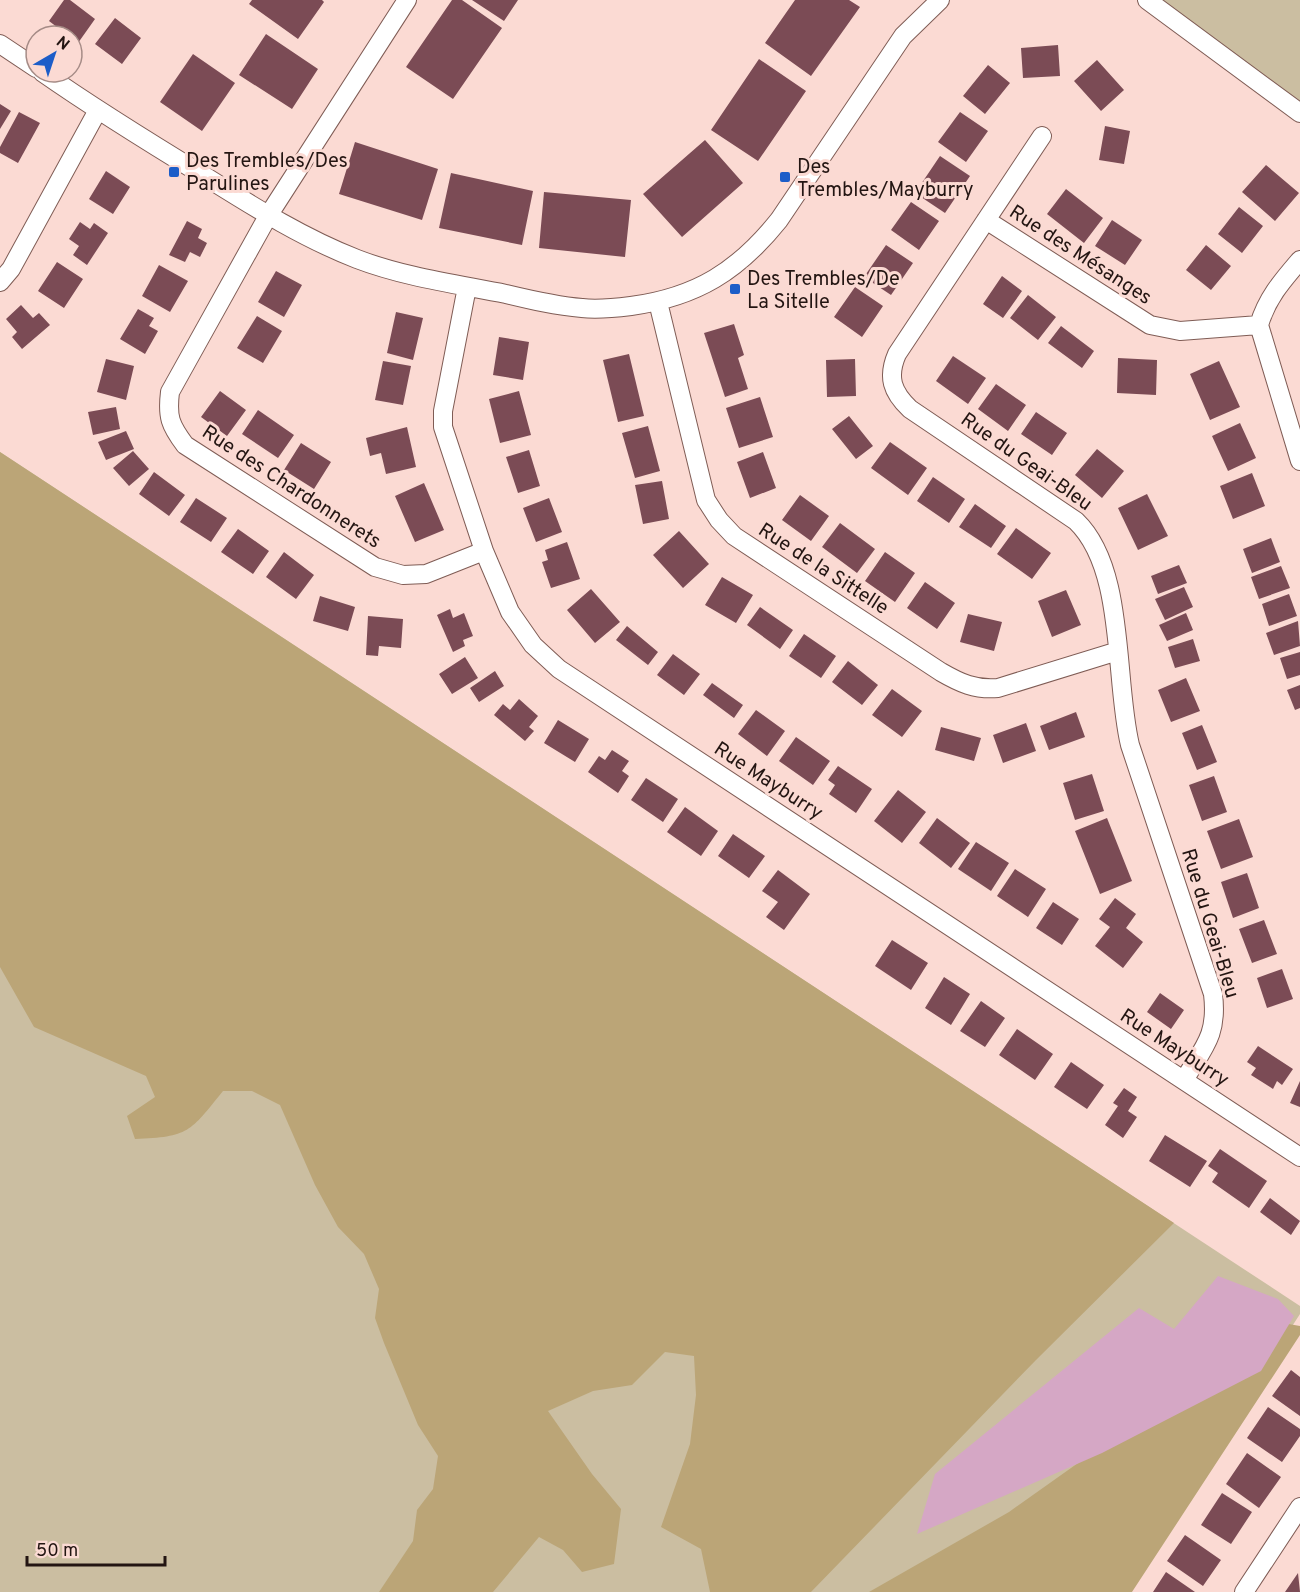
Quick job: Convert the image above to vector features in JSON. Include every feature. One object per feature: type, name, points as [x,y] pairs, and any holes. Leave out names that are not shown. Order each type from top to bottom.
[{"type":"street","name":"Rue des Chardonnerets","points":[[407,0],[268,216],[170,392],[168,413],[174,431],[185,445],[375,567],[403,575],[426,574],[484,551]]},
{"type":"street","points":[[60,84],[268,216],[357,259],[467,287],[584,309],[658,302],[708,284],[757,247],[779,220],[903,36],[940,0]]},
{"type":"street","points":[[1147,0],[1300,113]]},
{"type":"street","points":[[0,44],[24,60]]},
{"type":"street","points":[[0,282],[11,269],[98,110]]},
{"type":"street","name":"Rue du Geai-Bleu","points":[[1042,136],[897,354],[891,368],[892,384],[897,397],[910,409],[1058,507],[1088,532],[1097,549],[1116,625],[1125,725],[1130,745],[1213,994],[1216,1017],[1212,1034],[1184,1080]]},
{"type":"street","name":"Rue des Mésanges","points":[[986,220],[1150,325],[1179,331],[1259,325]]},
{"type":"street","points":[[1300,260],[1274,290],[1264,306],[1259,325],[1300,461]]},
{"type":"street","name":"Rue Mayburry","points":[[467,287],[443,411],[443,427],[484,551],[510,612],[545,658],[1300,1157]]},
{"type":"street","name":"Rue de la Sittelle","points":[[658,302],[706,500],[734,536],[941,672],[960,683],[981,690],[998,688],[1118,651]]},
{"type":"street","points":[[1244,1592],[1300,1507]]},
{"type":"shaded area","points":[[1147,0],[1300,0],[1300,113]]},
{"type":"shaded area","points":[[0,452],[1300,1306],[1300,1314],[1120,1592],[0,1592]]},
{"type":"shaded area","points":[[0,452],[1174,1223],[1036,1360],[811,1592],[710,1592],[701,1549],[661,1527],[690,1444],[696,1395],[694,1356],[665,1352],[632,1385],[593,1391],[548,1411],[592,1474],[621,1509],[614,1564],[582,1572],[563,1550],[539,1537],[493,1592],[379,1592],[413,1541],[417,1510],[433,1489],[438,1456],[418,1425],[384,1343],[375,1318],[379,1289],[364,1254],[338,1227],[315,1185],[280,1105],[252,1091],[223,1091],[203,1116],[187,1130],[167,1136],[135,1139],[127,1116],[155,1097],[146,1076],[34,1027],[0,967]]},
{"type":"shaded area","points":[[1218,1276],[1278,1299],[1294,1316],[1261,1371],[1102,1453],[917,1534],[935,1474],[1139,1308],[1174,1329]]},
{"type":"shaded area","points":[[1277,1322],[1300,1326],[1300,1335],[1132,1592],[869,1592],[1009,1512]]},
{"type":"building","points":[[64,0],[70,0],[95,19],[84,35],[84,24],[53,24],[49,21]]},
{"type":"building","points":[[252,0],[322,0],[324,2],[298,39],[249,4]]},
{"type":"building","points":[[452,0],[462,0],[502,28],[453,99],[406,67]]},
{"type":"building","points":[[472,0],[518,0],[504,21]]},
{"type":"building","points":[[795,0],[849,0],[860,7],[811,76],[765,43]]},
{"type":"building","points":[[115,18],[141,38],[122,64],[95,44]]},
{"type":"building","points":[[266,34],[318,69],[292,109],[239,75]]},
{"type":"building","points":[[1058,45],[1060,76],[1023,78],[1021,48]]},
{"type":"building","points":[[193,54],[235,83],[202,131],[160,102]]},
{"type":"building","points":[[759,59],[806,91],[758,161],[711,130]]},
{"type":"building","points":[[1097,60],[1124,90],[1101,111],[1074,81]]},
{"type":"building","points":[[988,65],[1010,83],[985,114],[963,96]]},
{"type":"building","points":[[0,104],[11,111],[0,129]]},
{"type":"building","points":[[19,112],[40,123],[18,163],[0,153],[0,147]]},
{"type":"building","points":[[960,112],[988,131],[966,162],[938,142]]},
{"type":"building","points":[[1105,126],[1130,131],[1124,164],[1099,160]]},
{"type":"building","points":[[705,140],[743,183],[682,237],[643,194]]},
{"type":"building","points":[[355,142],[438,169],[422,220],[339,194]]},
{"type":"building","points":[[940,156],[970,176],[945,213],[915,193]]},
{"type":"building","points":[[1266,165],[1299,193],[1275,221],[1242,192]]},
{"type":"building","points":[[106,171],[130,187],[113,214],[89,199]]},
{"type":"building","points":[[451,173],[533,191],[522,245],[439,228]]},
{"type":"building","points":[[1066,189],[1103,218],[1084,243],[1047,214]]},
{"type":"building","points":[[544,192],[631,200],[625,257],[539,248]]},
{"type":"building","points":[[911,202],[939,221],[919,250],[891,230]]},
{"type":"building","points":[[1239,207],[1263,226],[1242,253],[1218,234]]},
{"type":"building","points":[[1112,220],[1142,240],[1125,265],[1095,246]]},
{"type":"building","points":[[187,221],[202,229],[198,238],[207,243],[200,257],[190,252],[185,262],[169,255]]},
{"type":"building","points":[[80,222],[90,229],[94,223],[108,233],[87,265],[73,255],[79,246],[69,239]]},
{"type":"building","points":[[886,245],[913,263],[891,295],[864,277]]},
{"type":"building","points":[[1206,245],[1231,266],[1211,290],[1186,270]]},
{"type":"building","points":[[57,262],[83,279],[64,308],[38,291]]},
{"type":"building","points":[[159,265],[188,281],[170,312],[142,296]]},
{"type":"building","points":[[276,271],[302,285],[284,317],[258,302]]},
{"type":"building","points":[[1002,276],[1022,291],[1003,318],[983,304]]},
{"type":"building","points":[[855,287],[883,306],[862,337],[834,317]]},
{"type":"building","points":[[1028,295],[1056,317],[1038,340],[1010,318]]},
{"type":"building","points":[[21,305],[33,318],[39,313],[50,325],[22,349],[12,337],[17,332],[6,319]]},
{"type":"building","points":[[138,309],[154,318],[149,326],[158,331],[145,354],[120,339]]},
{"type":"building","points":[[396,312],[423,318],[413,360],[387,353]]},
{"type":"building","points":[[257,316],[282,331],[263,363],[237,348]]},
{"type":"building","points":[[734,324],[744,355],[738,358],[748,389],[725,397],[704,333]]},
{"type":"building","points":[[1061,326],[1094,351],[1082,368],[1048,343]]},
{"type":"building","points":[[499,337],[529,342],[523,380],[493,375]]},
{"type":"building","points":[[629,354],[644,416],[618,422],[603,360]]},
{"type":"building","points":[[953,356],[986,378],[968,404],[936,381]]},
{"type":"building","points":[[1118,358],[1157,360],[1156,395],[1117,393]]},
{"type":"building","points":[[106,359],[134,366],[126,400],[97,392]]},
{"type":"building","points":[[855,359],[856,396],[827,397],[826,360]]},
{"type":"building","points":[[383,361],[411,366],[403,405],[375,400]]},
{"type":"building","points":[[1219,361],[1240,407],[1210,420],[1190,374]]},
{"type":"building","points":[[996,384],[1026,405],[1008,431],[978,409]]},
{"type":"building","points":[[220,391],[246,410],[227,436],[201,417]]},
{"type":"building","points":[[519,391],[531,435],[500,443],[489,399]]},
{"type":"building","points":[[760,397],[773,437],[739,448],[726,408]]},
{"type":"building","points":[[116,407],[120,429],[93,435],[88,412]]},
{"type":"building","points":[[258,410],[294,435],[278,458],[242,434]]},
{"type":"building","points":[[1036,412],[1067,433],[1052,455],[1021,434]]},
{"type":"building","points":[[849,416],[873,446],[856,459],[832,429]]},
{"type":"building","points":[[1240,423],[1256,458],[1228,471],[1212,436]]},
{"type":"building","points":[[648,426],[660,471],[635,478],[622,433]]},
{"type":"building","points":[[407,427],[416,467],[386,474],[381,453],[370,456],[366,438]]},
{"type":"building","points":[[126,431],[134,449],[106,460],[98,442]]},
{"type":"building","points":[[890,442],[927,468],[908,495],[871,468]]},
{"type":"building","points":[[301,443],[331,462],[314,489],[284,470]]},
{"type":"building","points":[[1097,449],[1124,471],[1102,498],[1075,475]]},
{"type":"building","points":[[529,450],[540,486],[518,493],[506,457]]},
{"type":"building","points":[[133,451],[149,469],[129,486],[113,468]]},
{"type":"building","points":[[763,452],[776,488],[750,498],[737,462]]},
{"type":"building","points":[[154,472],[185,495],[169,516],[139,494]]},
{"type":"building","points":[[1252,473],[1265,506],[1233,519],[1220,486]]},
{"type":"building","points":[[933,477],[965,499],[949,523],[917,501]]},
{"type":"building","points":[[662,481],[669,519],[643,524],[635,485]]},
{"type":"building","points":[[424,483],[444,530],[415,542],[395,496]]},
{"type":"building","points":[[1147,494],[1168,536],[1138,550],[1118,508]]},
{"type":"building","points":[[800,495],[829,516],[811,541],[782,520]]},
{"type":"building","points":[[196,498],[227,518],[211,542],[180,522]]},
{"type":"building","points":[[549,498],[562,532],[536,542],[523,508]]},
{"type":"building","points":[[975,504],[1006,526],[991,548],[959,527]]},
{"type":"building","points":[[840,523],[875,549],[857,573],[822,547]]},
{"type":"building","points":[[1016,528],[1051,553],[1032,579],[997,554]]},
{"type":"building","points":[[238,529],[269,551],[253,574],[221,552]]},
{"type":"building","points":[[679,531],[709,564],[683,588],[653,555]]},
{"type":"building","points":[[1271,538],[1280,562],[1252,573],[1243,549]]},
{"type":"building","points":[[567,542],[580,579],[551,588],[542,562],[548,560],[545,550]]},
{"type":"building","points":[[284,552],[314,575],[296,599],[266,577]]},
{"type":"building","points":[[885,552],[915,573],[895,602],[865,581]]},
{"type":"building","points":[[1179,565],[1187,583],[1158,594],[1151,576]]},
{"type":"building","points":[[1281,566],[1290,588],[1259,599],[1251,577]]},
{"type":"building","points":[[722,577],[753,595],[736,623],[705,605]]},
{"type":"building","points":[[925,582],[955,603],[937,629],[907,608]]},
{"type":"building","points":[[1184,587],[1193,607],[1165,620],[1155,599]]},
{"type":"building","points":[[591,589],[620,622],[595,643],[567,610]]},
{"type":"building","points":[[1066,590],[1081,625],[1052,637],[1038,601]]},
{"type":"building","points":[[1289,594],[1297,616],[1269,626],[1262,604]]},
{"type":"building","points":[[320,596],[355,607],[348,631],[313,621]]},
{"type":"building","points":[[760,607],[793,630],[780,649],[747,625]]},
{"type":"building","points":[[450,609],[453,618],[464,613],[473,636],[463,640],[465,646],[453,652],[437,615]]},
{"type":"building","points":[[1186,613],[1193,630],[1167,641],[1159,625]]},
{"type":"building","points":[[968,614],[1002,622],[994,651],[960,642]]},
{"type":"building","points":[[368,616],[403,619],[401,648],[379,646],[378,656],[366,655]]},
{"type":"building","points":[[1298,621],[1300,646],[1274,655],[1266,633]]},
{"type":"building","points":[[627,626],[658,652],[648,665],[616,640]]},
{"type":"building","points":[[804,634],[836,656],[821,678],[789,656]]},
{"type":"building","points":[[1193,639],[1200,661],[1175,668],[1168,647]]},
{"type":"building","points":[[1300,652],[1300,675],[1287,679],[1280,658]]},
{"type":"building","points":[[673,654],[700,674],[684,695],[657,675]]},
{"type":"building","points":[[465,657],[478,678],[452,694],[439,674]]},
{"type":"building","points":[[848,661],[878,685],[862,705],[832,682]]},
{"type":"building","points":[[495,671],[504,686],[479,702],[470,688]]},
{"type":"building","points":[[1186,678],[1200,711],[1171,722],[1158,690]]},
{"type":"building","points":[[712,683],[743,705],[734,718],[703,695]]},
{"type":"building","points":[[1300,685],[1300,708],[1295,710],[1287,690]]},
{"type":"building","points":[[892,689],[922,711],[902,737],[872,715]]},
{"type":"building","points":[[519,699],[538,716],[529,727],[534,731],[525,741],[494,715],[503,704],[510,710]]},
{"type":"building","points":[[756,710],[785,731],[767,756],[738,734]]},
{"type":"building","points":[[1076,712],[1085,737],[1049,750],[1040,726]]},
{"type":"building","points":[[558,720],[589,739],[575,762],[544,743]]},
{"type":"building","points":[[1026,723],[1036,751],[1003,763],[993,735]]},
{"type":"building","points":[[1202,725],[1217,762],[1197,770],[1182,733]]},
{"type":"building","points":[[941,727],[981,738],[974,761],[935,750]]},
{"type":"building","points":[[796,737],[830,761],[813,785],[779,761]]},
{"type":"building","points":[[612,750],[629,761],[622,771],[629,776],[618,793],[588,772],[599,756],[605,760]]},
{"type":"building","points":[[838,766],[872,789],[856,813],[829,794],[835,785],[828,780]]},
{"type":"building","points":[[1092,774],[1104,811],[1075,820],[1063,783]]},
{"type":"building","points":[[1214,776],[1227,812],[1202,821],[1189,785]]},
{"type":"building","points":[[646,778],[678,799],[663,822],[631,800]]},
{"type":"building","points":[[898,790],[926,812],[902,843],[874,821]]},
{"type":"building","points":[[685,807],[718,831],[701,856],[667,832]]},
{"type":"building","points":[[937,818],[970,843],[951,868],[919,843]]},
{"type":"building","points":[[1107,818],[1132,881],[1100,894],[1075,831]]},
{"type":"building","points":[[1239,819],[1253,857],[1221,869],[1207,831]]},
{"type":"building","points":[[733,834],[765,856],[749,878],[718,856]]},
{"type":"building","points":[[976,842],[1009,863],[991,891],[958,869]]},
{"type":"building","points":[[1015,869],[1046,889],[1028,917],[997,896]]},
{"type":"building","points":[[778,870],[810,894],[784,930],[766,917],[778,902],[762,891]]},
{"type":"building","points":[[1247,873],[1259,908],[1233,918],[1221,882]]},
{"type":"building","points":[[1115,898],[1136,914],[1126,928],[1143,942],[1123,968],[1095,946],[1110,927],[1099,919]]},
{"type":"building","points":[[1053,902],[1079,919],[1062,945],[1036,928]]},
{"type":"building","points":[[1264,920],[1277,954],[1252,963],[1239,929]]},
{"type":"building","points":[[892,940],[928,963],[911,990],[875,966]]},
{"type":"building","points":[[1282,969],[1293,999],[1267,1008],[1257,978]]},
{"type":"building","points":[[944,977],[970,994],[951,1025],[925,1008]]},
{"type":"building","points":[[1160,993],[1184,1010],[1171,1029],[1147,1012]]},
{"type":"building","points":[[981,1001],[1005,1018],[985,1047],[960,1031]]},
{"type":"building","points":[[1017,1029],[1053,1054],[1035,1080],[999,1055]]},
{"type":"building","points":[[1258,1046],[1293,1069],[1282,1085],[1277,1081],[1273,1089],[1251,1075],[1256,1068],[1247,1062]]},
{"type":"building","points":[[1071,1062],[1104,1085],[1087,1109],[1054,1087]]},
{"type":"building","points":[[1300,1081],[1300,1107],[1290,1103]]},
{"type":"building","points":[[1124,1088],[1137,1097],[1128,1111],[1137,1117],[1123,1138],[1105,1125],[1118,1106],[1113,1103]]},
{"type":"building","points":[[1165,1135],[1207,1161],[1190,1187],[1149,1161]]},
{"type":"building","points":[[1220,1149],[1267,1181],[1249,1208],[1212,1182],[1218,1173],[1208,1166]]},
{"type":"building","points":[[1270,1198],[1300,1221],[1291,1235],[1260,1212]]},
{"type":"building","points":[[1291,1370],[1300,1377],[1300,1416],[1272,1396]]},
{"type":"building","points":[[1268,1407],[1300,1429],[1300,1436],[1282,1462],[1247,1438]]},
{"type":"building","points":[[1247,1453],[1281,1477],[1259,1508],[1226,1484]]},
{"type":"building","points":[[1222,1493],[1252,1512],[1231,1544],[1201,1525]]},
{"type":"building","points":[[1185,1535],[1221,1560],[1203,1586],[1167,1561]]},
{"type":"building","points":[[1166,1572],[1195,1592],[1153,1592]]},
{"type":"building","points":[[1298,1573],[1300,1592],[1285,1592]]},
{"type":"place","name":"Des Trembles/Des Parulines","points":[[174,172]]},
{"type":"place","name":"Des Trembles/Mayburry","points":[[785,177]]},
{"type":"place","name":"Des Trembles/De La Sitelle","points":[[735,289]]}]
